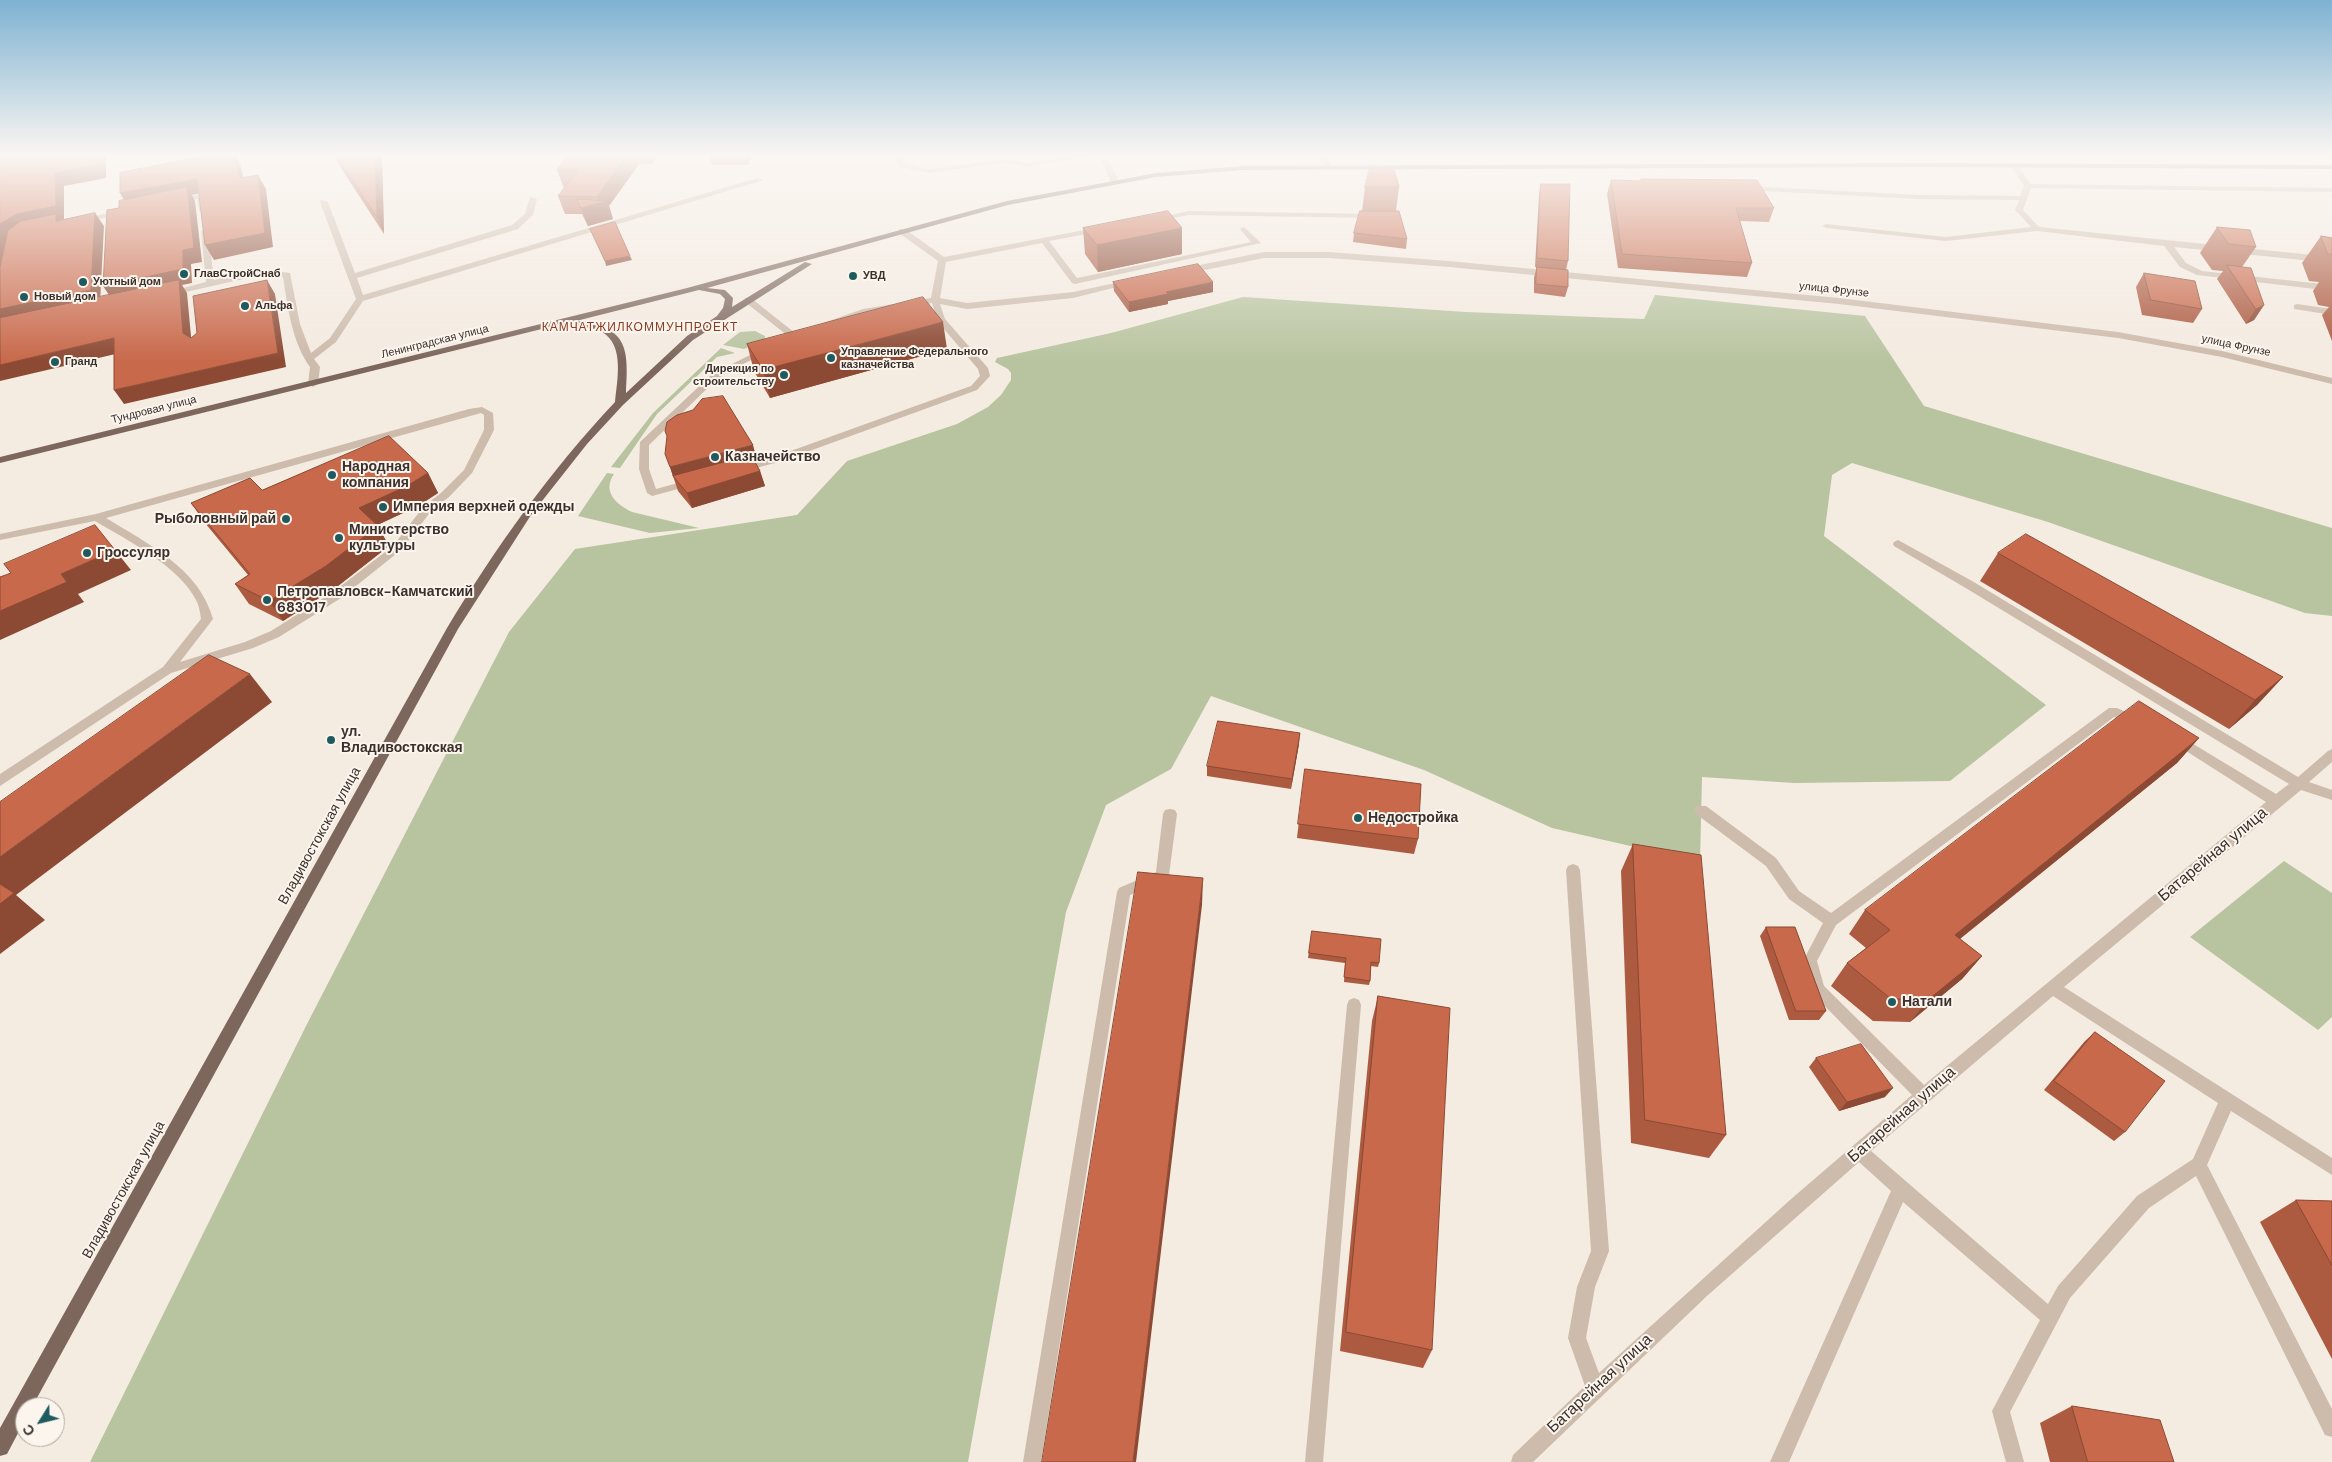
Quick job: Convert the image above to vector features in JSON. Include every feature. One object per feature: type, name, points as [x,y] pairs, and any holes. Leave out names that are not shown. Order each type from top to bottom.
[{"type":"main road","name":"Ленинградская улица","points":[[313,384],[690,290],[824,255],[927,224]]},
{"type":"main road","name":"Владивостокская улица","points":[[0,1447],[454,628],[527,514],[583,442],[620,403],[690,338],[748,300],[824,255]]},
{"type":"main road","name":"Ленинградская улица","points":[[690,290],[716,291],[729,298],[727,308],[718,319]]},
{"type":"main road","name":"Ленинградская улица","points":[[561,322],[589,324],[603,328],[612,334],[624,354],[620,403]]},
{"type":"main road","name":"Тундровая улица","points":[[0,460],[313,384]]},
{"type":"street","points":[[204,224],[210,283]]},
{"type":"street","points":[[332,224],[360,299]]},
{"type":"street","points":[[352,276],[515,227],[518,224]]},
{"type":"street","points":[[308,359],[333,340],[360,299],[611,224]]},
{"type":"street","points":[[2032,224],[2037,229]]},
{"type":"street","points":[[1826,226],[1946,239],[2037,229],[2332,260]]},
{"type":"street","points":[[902,231],[942,260],[1112,227]]},
{"type":"street","points":[[1044,240],[1075,281],[1257,243],[1244,229]]},
{"type":"street","points":[[2167,244],[2183,265],[2200,273],[2332,288]]},
{"type":"street","name":"улица Фрунзе","points":[[1178,273],[1264,255],[1329,255],[1449,264],[1839,301],[2044,326],[2178,346],[2287,369],[2332,381]]},
{"type":"street","points":[[942,260],[935,300],[941,320],[983,368],[985,376],[974,388],[778,459],[652,494],[644,469],[644,444],[715,376],[794,336],[866,311],[935,300],[967,306],[1073,295],[1140,281]]},
{"type":"street","points":[[154,296],[261,272],[286,276],[294,316],[308,359],[315,367],[313,384]]},
{"type":"street","points":[[193,287],[194,297]]},
{"type":"street","points":[[748,300],[794,336]]},
{"type":"street","points":[[2297,307],[2332,312]]},
{"type":"street","points":[[0,537],[96,517],[464,413],[482,410],[489,415],[489,430],[468,471],[445,495],[428,508],[397,548],[337,595],[275,634],[249,645],[167,670],[0,781]]},
{"type":"street","points":[[96,517],[141,544],[187,579],[200,597],[207,619],[167,670]]},
{"type":"street","points":[[1898,544],[1968,584],[2300,784],[2332,795]]},
{"type":"street","points":[[1923,1095],[1818,989],[1810,961],[1831,921],[2113,710],[2150,727]]},
{"type":"street","points":[[2168,735],[2276,801]]},
{"type":"street","name":"Батарейная улица","points":[[1520,1462],[1595,1387],[1808,1194],[1860,1152],[1923,1095],[2054,988],[2276,801],[2300,784],[2332,754]]},
{"type":"street","points":[[1700,810],[1772,862],[1794,895],[1831,921]]},
{"type":"street","points":[[1032,1462],[1124,892],[1162,874],[1170,814]]},
{"type":"street","points":[[1573,870],[1600,1251],[1586,1287],[1577,1338],[1595,1387]]},
{"type":"street","points":[[2054,988],[2332,1167]]},
{"type":"street","points":[[1314,1462],[1354,1005]]},
{"type":"street","points":[[2015,1462],[2001,1410],[2064,1292],[2143,1202],[2199,1165],[2228,1099]]},
{"type":"street","points":[[1860,1152],[2051,1318]]},
{"type":"street","points":[[2199,1165],[2332,1428]]},
{"type":"street","points":[[1779,1462],[1900,1188]]},
{"type":"green space","points":[[1655,295],[1865,316],[1924,406],[2332,528],[2332,616],[2305,613],[2048,522],[1852,463],[1832,475],[1824,536],[2046,705],[1950,781],[1794,783],[1702,777],[1700,862],[1552,828],[1424,770],[1211,696],[1171,769],[1106,805],[1066,912],[968,1462],[90,1462],[307,1024],[509,632],[575,549],[797,515],[847,461],[957,424],[988,407],[1001,395],[1011,380],[1011,373],[1008,369],[995,362],[997,358],[1111,333],[1243,297],[1466,312],[1644,319]]},
{"type":"green space","points":[[755,331],[765,336],[765,340],[744,349],[723,345],[740,332]]},
{"type":"green space","points":[[721,348],[735,353],[717,357],[657,414],[620,468],[611,467],[653,413]]},
{"type":"green space","points":[[607,473],[614,474],[611,480],[610,492],[616,501],[626,509],[699,528],[650,533],[578,516]]},
{"type":"green space","points":[[2284,861],[2332,893],[2332,1017],[2318,1030],[2190,937]]},
{"type":"building","points":[[16,224],[94,224],[91,290],[0,309],[0,267],[8,230]]},
{"type":"building","points":[[106,224],[191,224],[194,248],[183,250],[183,269],[103,286]]},
{"type":"building","points":[[202,224],[264,224],[265,233],[205,245]]},
{"type":"building","points":[[607,224],[616,224],[630,256],[605,261],[590,229]]},
{"type":"building","points":[[1102,224],[1179,224],[1182,228],[1097,245],[1083,228]]},
{"type":"building","points":[[1356,224],[1403,224],[1407,239],[1354,233]]},
{"type":"building","points":[[1539,224],[1569,224],[1568,261],[1537,258]]},
{"type":"building","points":[[1618,224],[1741,224],[1752,263],[1622,254]]},
{"type":"building","points":[[2217,227],[2250,230],[2256,247],[2229,244]]},
{"type":"building","points":[[2321,236],[2332,238],[2332,255],[2328,254]]},
{"type":"building","points":[[1198,264],[1213,282],[1129,302],[1113,282]]},
{"type":"building","points":[[2227,265],[2251,268],[2264,305],[2256,309]]},
{"type":"building","points":[[1537,267],[1568,270],[1568,287],[1536,284]]},
{"type":"building","points":[[2144,273],[2195,281],[2202,309],[2151,300]]},
{"type":"building","points":[[179,280],[183,333],[191,338],[197,333],[193,296],[267,280],[278,353],[114,390],[114,338],[0,365],[0,318]]},
{"type":"building","points":[[923,297],[943,322],[763,370],[747,344]]},
{"type":"building","points":[[723,396],[753,445],[670,467],[665,454],[667,422],[677,415],[693,410],[702,399]]},
{"type":"building","points":[[389,436],[428,473],[407,486],[359,508],[378,526],[326,566],[269,601],[235,584],[250,574],[191,503],[250,478],[262,490]]},
{"type":"building","points":[[751,455],[760,471],[687,493],[673,476]]},
{"type":"building","points":[[95,525],[115,550],[61,574],[67,582],[0,611],[0,577],[11,573],[4,564]]},
{"type":"building","points":[[2026,534],[2283,677],[2255,700],[1998,553]]},
{"type":"building","points":[[209,655],[250,674],[0,857],[0,802]]},
{"type":"building","points":[[2139,701],[2199,738],[1955,935],[1982,956],[1929,999],[1891,999],[1847,963],[1890,930],[1865,910]]},
{"type":"building","points":[[1218,721],[1300,733],[1292,779],[1207,766]]},
{"type":"building","name":"Недостройка","points":[[1305,769],[1421,784],[1418,839],[1298,824]]},
{"type":"building","points":[[1633,844],[1701,855],[1726,1135],[1645,1120]]},
{"type":"building","points":[[1138,872],[1203,878],[1133,1462],[1042,1462]]},
{"type":"building","points":[[0,884],[14,893],[0,904]]},
{"type":"building","points":[[1766,927],[1795,927],[1826,1011],[1796,1011]]},
{"type":"building","points":[[1312,931],[1381,939],[1379,963],[1371,962],[1370,981],[1344,977],[1346,958],[1309,953]]},
{"type":"building","points":[[1378,996],[1450,1008],[1432,1350],[1346,1332]]},
{"type":"building","points":[[2095,1032],[2165,1081],[2125,1132],[2054,1081]]},
{"type":"building","points":[[1861,1044],[1893,1088],[1847,1102],[1816,1058]]},
{"type":"building","points":[[2296,1200],[2332,1201],[2332,1265]]},
{"type":"building","points":[[2072,1406],[2160,1420],[2174,1462],[2088,1462]]},
{"type":"place","name":"ГлавСтройСнаб","points":[[184,274]]},
{"type":"place","name":"УВД","points":[[853,276]]},
{"type":"place","name":"Уютный дом","points":[[83,282]]},
{"type":"place","name":"Новый дом","points":[[24,297]]},
{"type":"place","name":"Альфа","points":[[245,306]]},
{"type":"place","name":"Управление Федерального казначейства","points":[[831,358]]},
{"type":"place","name":"Гранд","points":[[55,362]]},
{"type":"place","name":"Дирекция по строительству","points":[[784,375]]},
{"type":"place","name":"Казначейство","points":[[715,457]]},
{"type":"place","name":"Народная компания","points":[[332,475]]},
{"type":"place","name":"Империя верхней одежды","points":[[383,507]]},
{"type":"place","name":"Рыболовный рай","points":[[286,519]]},
{"type":"place","name":"Министерство культуры","points":[[339,538]]},
{"type":"place","name":"Гроссуляр","points":[[87,553]]},
{"type":"place","name":"Петропавловск-Камчатский 683017","points":[[267,600]]},
{"type":"place","name":"ул. Владивостокская","points":[[331,740]]},
{"type":"place","name":"Недостройка","points":[[1358,818]]},
{"type":"place","name":"Натали","points":[[1892,1002]]},
{"type":"district","name":"КАМЧАТЖИЛКОММУНПРОЕКТ","points":[[640,328]]}]
